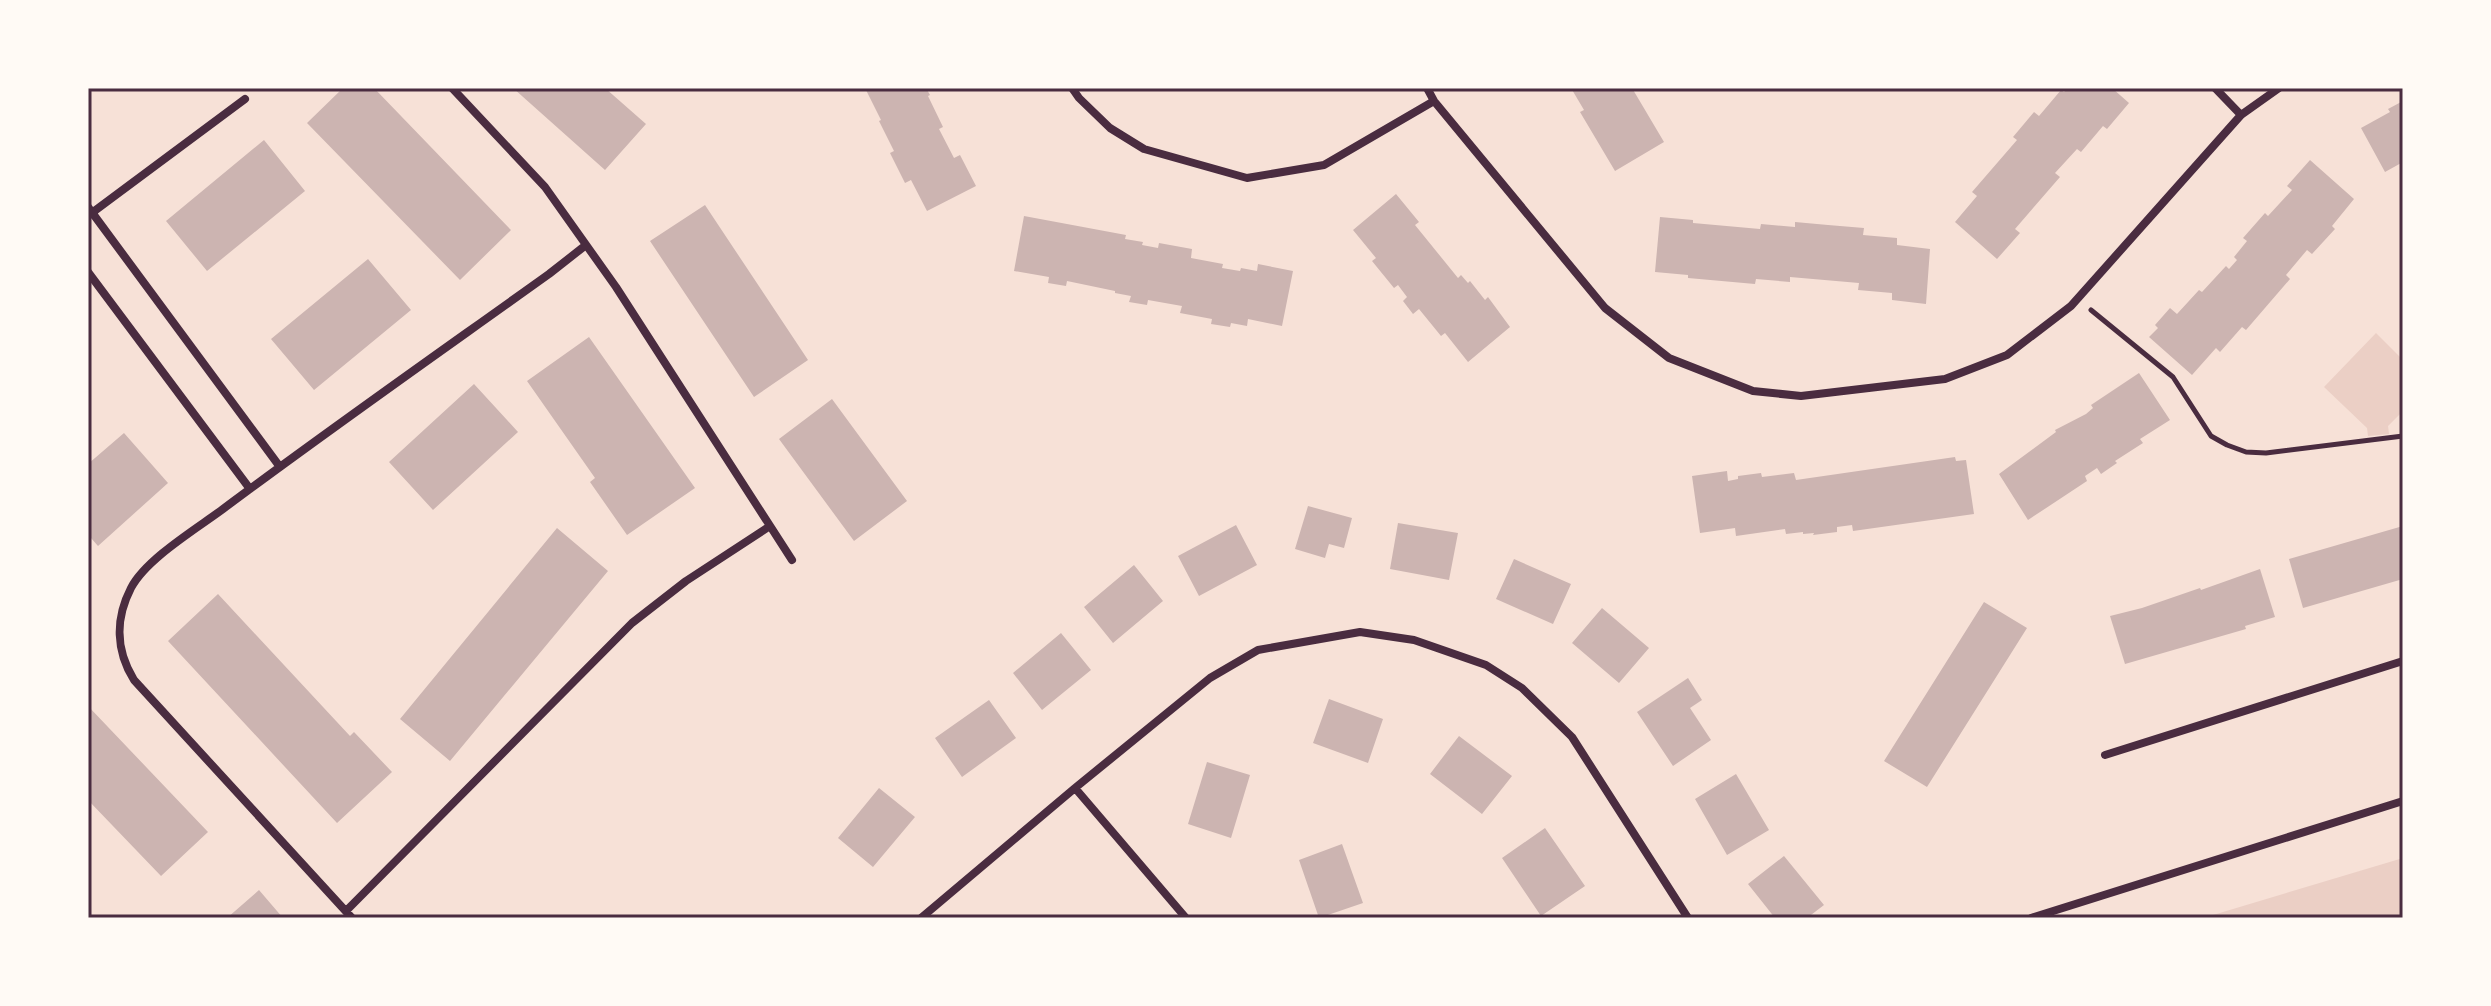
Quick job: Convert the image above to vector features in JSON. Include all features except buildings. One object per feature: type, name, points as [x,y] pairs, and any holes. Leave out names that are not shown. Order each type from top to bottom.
[{"type":"street","points":[[452,88],[545,187],[616,287],[792,560]]},
{"type":"street","points":[[1072,88],[1110,128],[1144,149],[1247,178],[1324,165],[1434,101]]},
{"type":"street","points":[[1427,88],[1434,101],[1605,308],[1669,358],[1753,391],[1801,396],[1945,379],[2007,355],[2071,306],[2241,115],[2279,88]]},
{"type":"street","points":[[2215,88],[2241,115]]},
{"type":"street","points":[[245,99],[89,212],[280,467]]},
{"type":"street","points":[[586,245],[146,567],[131,588],[118,639],[123,663],[134,680],[349,915],[632,623],[686,581],[770,526]]},
{"type":"street","points":[[88,272],[250,489]]},
{"type":"street","points":[[921,918],[1210,678],[1258,650],[1360,632],[1414,640],[1486,665],[1522,688],[1572,737],[1688,918]]},
{"type":"street","points":[[2105,755],[2403,661]]},
{"type":"street","points":[[1075,788],[1186,918]]},
{"type":"street","points":[[2031,918],[2403,801]]},
{"type":"path","points":[[2078,299],[2173,377],[2211,436],[2227,445],[2246,452],[2266,453],[2403,436]]},
{"type":"shaded area","points":[[2376,333],[2403,360],[2403,411],[2388,426],[2389,434],[2368,436],[2367,428],[2324,387]]},
{"type":"shaded area","points":[[2403,858],[2403,918],[2203,918]]}]
